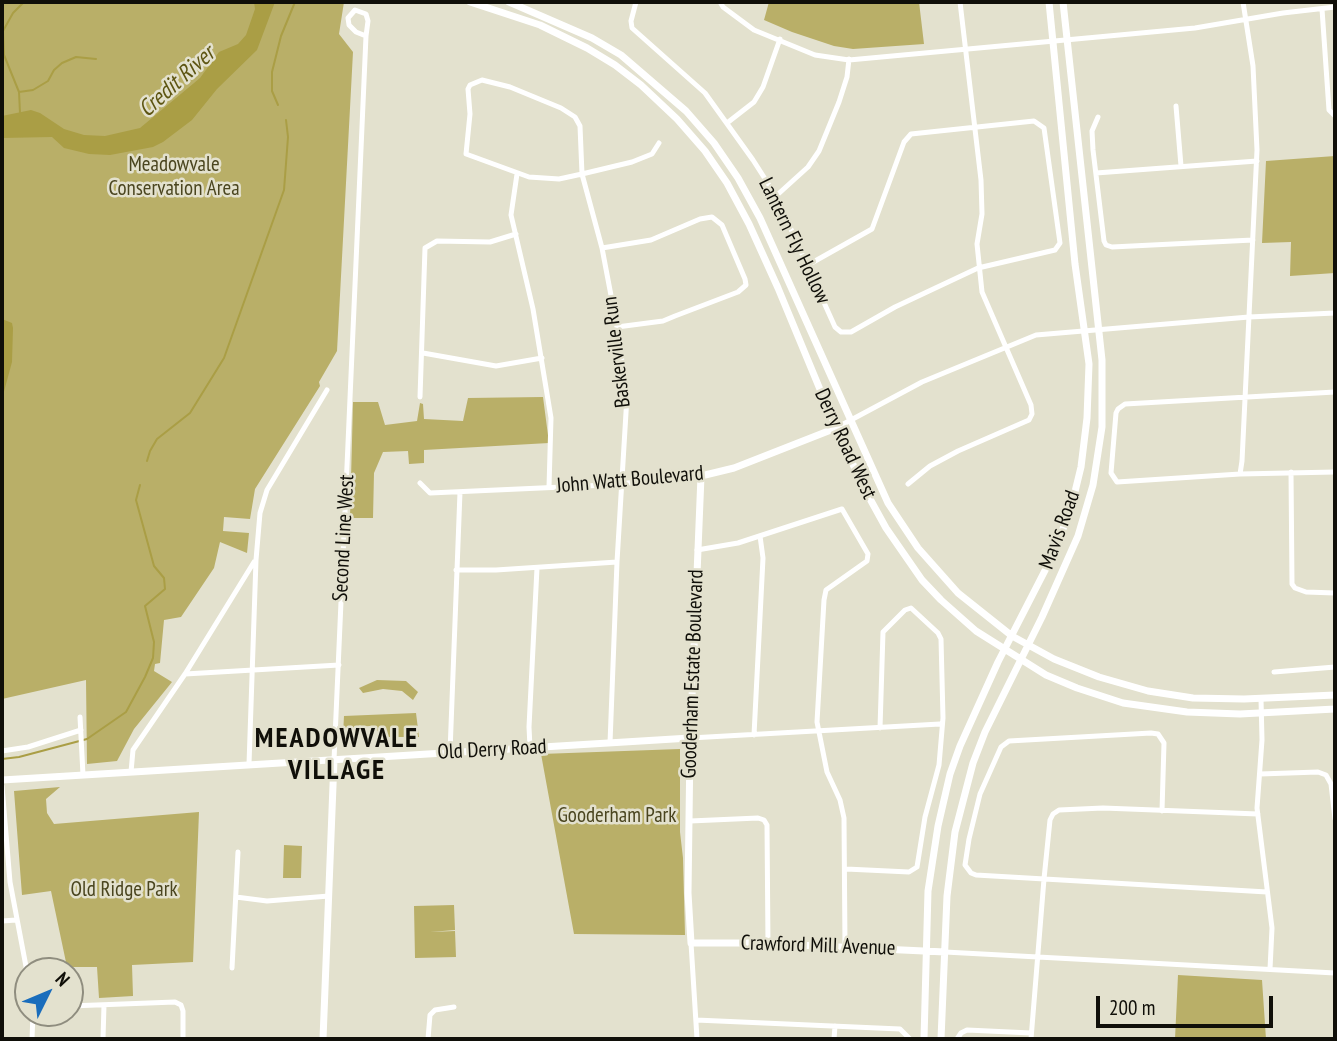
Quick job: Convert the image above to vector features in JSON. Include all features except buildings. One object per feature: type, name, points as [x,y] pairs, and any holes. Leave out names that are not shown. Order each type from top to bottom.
[{"type":"main road","name":"Derry Road West","points":[[470,2],[540,25],[615,65],[641,85],[705,150],[749,224],[836,428],[886,528],[922,580],[976,631],[1046,675],[1123,703],[1187,712],[1261,713],[1335,709]]},
{"type":"main road","name":"Derry Road West","points":[[509,2],[592,37],[621,55],[686,111],[714,143],[738,178],[760,218],[888,503],[918,548],[958,593],[1012,636],[1054,659],[1099,677],[1148,691],[1193,698],[1261,699],[1335,695]]},
{"type":"main road","name":"Mavis Road","points":[[924,1039],[928,891],[938,826],[948,784],[960,746],[1055,551],[1072,504],[1081,467],[1087,418],[1088,364],[1049,2]]},
{"type":"main road","name":"Mavis Road","points":[[941,1039],[947,896],[955,832],[977,753],[1069,559],[1087,509],[1104,404],[1099,328],[1063,2]]},
{"type":"main road","name":"John Watt Boulevard","points":[[701,476],[734,468],[836,428]]},
{"type":"main road","name":"Gooderham Estate Boulevard","points":[[691,943],[688,893],[690,738],[701,476]]},
{"type":"main road","name":"Old Derry Road","points":[[2,780],[690,738]]},
{"type":"main road","name":"Second Line West","points":[[323,1039],[334,760]]},
{"type":"main road","name":"Crawford Mill Avenue","points":[[691,943],[945,952]]},
{"type":"street","name":"Lantern Fly Hollow","points":[[636,2],[632,28],[705,93],[776,196],[835,327],[844,333],[978,268]]},
{"type":"street","points":[[720,2],[754,30],[815,55],[849,59],[1195,27],[1335,7]]},
{"type":"street","points":[[908,484],[916,476],[958,451],[1029,420],[1032,414],[1031,405],[982,292],[977,244],[982,202],[960,2]]},
{"type":"street","points":[[1240,474],[1256,161],[1253,66],[1242,2]]},
{"type":"street","points":[[1322,9],[1329,110],[1335,116]]},
{"type":"street","name":"Second Line West","points":[[334,760],[368,17],[363,11],[355,10],[348,18],[349,26],[366,36]]},
{"type":"street","points":[[727,123],[754,102],[761,91],[780,40]]},
{"type":"street","points":[[776,196],[807,167],[819,151],[839,102],[847,77],[849,59]]},
{"type":"street","name":"Baskerville Run","points":[[517,174],[466,154],[470,114],[467,94],[470,85],[476,81],[489,81],[510,87],[561,108],[575,117],[580,126],[583,174],[602,248],[627,396],[610,743]]},
{"type":"street","points":[[1176,106],[1181,166]]},
{"type":"street","points":[[1098,117],[1092,131],[1106,245],[1112,247],[1253,240]]},
{"type":"street","points":[[808,265],[872,229],[904,142],[911,134],[1034,121],[1044,128],[1060,243],[1055,250],[978,268]]},
{"type":"street","points":[[549,487],[551,418],[542,358],[511,215],[517,174],[548,180],[583,174],[632,162],[652,153],[659,143]]},
{"type":"street","points":[[1096,173],[1256,161]]},
{"type":"street","points":[[602,248],[651,240],[700,219],[712,217],[722,225],[746,279],[746,285],[738,292],[675,317],[617,327]]},
{"type":"street","points":[[420,397],[423,272],[427,245],[437,240],[490,242],[516,234]]},
{"type":"street","points":[[836,428],[922,382],[1036,335],[1084,329],[1335,313]]},
{"type":"street","points":[[423,353],[496,366],[542,358]]},
{"type":"street","points":[[248,764],[260,513],[267,490],[327,390]]},
{"type":"street","points":[[1335,391],[1245,395],[1121,406],[1116,413],[1111,473],[1117,482],[1240,474],[1335,472]]},
{"type":"street","points":[[1291,472],[1292,584],[1306,592],[1335,593]]},
{"type":"street","name":"John Watt Boulevard","points":[[420,483],[430,493],[701,476]]},
{"type":"street","points":[[450,752],[460,492]]},
{"type":"street","points":[[697,550],[760,536],[842,509],[868,554],[867,561],[826,590],[817,722],[827,772],[840,800],[844,818],[845,947]]},
{"type":"street","points":[[754,735],[763,558],[760,536]]},
{"type":"street","points":[[131,772],[133,750],[185,674],[256,560]]},
{"type":"street","points":[[456,570],[617,562]]},
{"type":"street","points":[[530,747],[537,568]]},
{"type":"street","points":[[846,869],[909,872],[918,867],[925,817],[939,765],[940,724],[943,718],[942,639],[911,608],[905,610],[883,632],[880,728]]},
{"type":"street","points":[[185,674],[339,665]]},
{"type":"street","points":[[1274,672],[1335,667]]},
{"type":"street","points":[[1261,699],[1258,814],[1272,928],[1270,970]]},
{"type":"street","points":[[80,717],[83,775]]},
{"type":"street","name":"Old Derry Road","points":[[690,738],[940,724]]},
{"type":"street","points":[[1162,811],[1164,743],[1158,734],[1006,742],[1001,747],[980,794],[968,839],[965,865],[976,875],[1267,892]]},
{"type":"street","points":[[2,751],[81,736]]},
{"type":"street","points":[[1260,774],[1318,772],[1326,775],[1331,784],[1335,819]]},
{"type":"street","points":[[2,786],[6,853],[24,957]]},
{"type":"street","points":[[957,1039],[967,1030],[1031,1036],[1050,820],[1059,810],[1103,808],[1258,814]]},
{"type":"street","points":[[690,821],[764,820],[767,825],[768,944]]},
{"type":"street","points":[[232,968],[238,852]]},
{"type":"street","points":[[236,897],[267,901],[329,896]]},
{"type":"street","points":[[2,921],[16,920]]},
{"type":"street","name":"Gooderham Estate Boulevard","points":[[691,943],[697,1039]]},
{"type":"street","points":[[945,952],[1335,973]]},
{"type":"street","points":[[84,1006],[177,1002],[183,1011],[183,1039]]},
{"type":"street","points":[[103,1039],[104,1005]]},
{"type":"street","points":[[428,1039],[430,1015],[435,1010],[454,1007]]},
{"type":"street","points":[[696,1020],[900,1029],[910,1039]]},
{"type":"street","points":[[834,1039],[835,1026]]},
{"type":"green space","name":"Meadowvale Conservation Area","points":[[2,2],[344,2],[339,34],[353,52],[337,351],[319,382],[320,386],[255,489],[250,519],[224,517],[223,531],[249,533],[247,553],[220,542],[214,568],[181,617],[164,620],[160,663],[155,664],[154,671],[172,682],[134,729],[117,761],[87,764],[86,680],[2,699]]},
{"type":"green space","points":[[769,2],[919,2],[924,44],[853,49],[834,46],[764,20]]},
{"type":"green space","points":[[1335,156],[1335,273],[1290,276],[1291,242],[1262,243],[1266,161]]},
{"type":"green space","points":[[543,397],[549,443],[424,450],[424,463],[409,464],[408,451],[383,452],[374,473],[373,518],[350,518],[353,402],[378,402],[385,425],[417,421],[420,403],[423,404],[424,419],[463,421],[468,398]]},
{"type":"green space","points":[[377,680],[406,681],[418,692],[413,700],[402,691],[383,689],[363,693],[359,688]]},
{"type":"green space","points":[[416,713],[419,737],[385,737],[370,726],[357,727],[343,735],[344,716]]},
{"type":"green space","name":"Gooderham Park","points":[[680,749],[680,832],[685,935],[574,934],[541,754]]},
{"type":"green space","name":"Old Ridge Park","points":[[60,787],[46,799],[47,813],[54,824],[199,812],[193,962],[132,965],[133,996],[99,998],[97,967],[84,967],[84,957],[65,957],[51,891],[22,895],[14,791]]},
{"type":"green space","points":[[284,845],[302,846],[301,878],[283,878]]},
{"type":"green space","points":[[454,905],[455,930],[430,932],[455,931],[456,957],[415,958],[414,906]]},
{"type":"green space","points":[[1178,975],[1262,980],[1266,1039],[1175,1039]]},
{"type":"shaded area","name":"Credit River","points":[[254,2],[275,2],[257,50],[217,89],[192,120],[163,142],[153,147],[110,155],[89,154],[64,148],[52,137],[2,138],[2,116],[31,110],[64,129],[84,135],[105,136],[140,128],[200,78],[219,52],[238,44],[246,35],[255,9]]},
{"type":"shaded area","points":[[2,319],[12,323],[13,328],[12,362],[2,399]]},
{"type":"waterway","points":[[20,113],[19,92],[4,55],[3,31],[13,13],[23,3],[52,2]]},
{"type":"waterway","points":[[278,105],[272,91],[272,72],[281,36],[295,2]]},
{"type":"waterway","points":[[19,92],[33,90],[48,81],[62,63],[76,57],[96,59]]},
{"type":"waterway","points":[[147,461],[157,439],[190,413],[224,358],[284,190],[288,137],[286,120]]},
{"type":"waterway","points":[[2,759],[87,739],[126,712],[145,677],[153,658],[154,642],[145,606],[165,589],[164,578],[154,566],[136,500],[140,485]]},
{"type":"district","name":"MEADOWVALE VILLAGE","points":[[337,755]]}]
